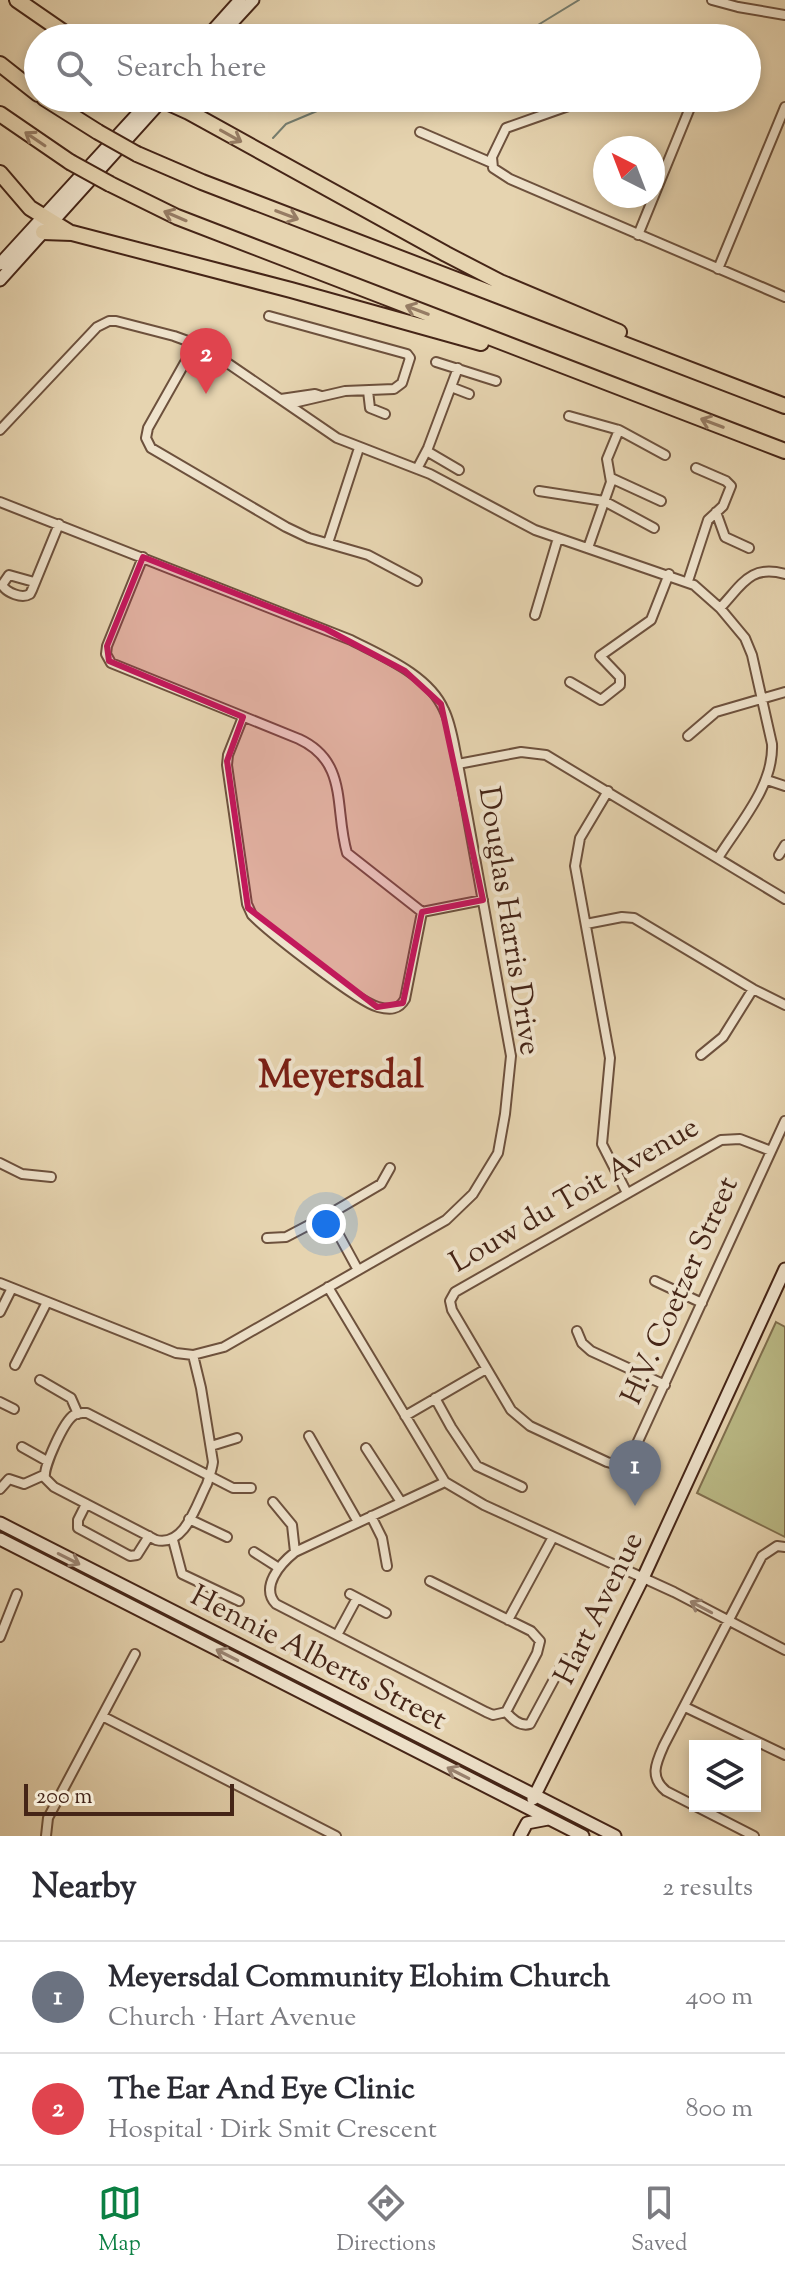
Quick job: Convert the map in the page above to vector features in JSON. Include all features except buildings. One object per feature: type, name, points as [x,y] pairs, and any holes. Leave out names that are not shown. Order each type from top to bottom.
[{"type":"highway","points":[[17,0],[52,24]]},
{"type":"highway","points":[[0,64],[24,83]]},
{"type":"highway","points":[[66,112],[137,154],[202,182],[785,406]]},
{"type":"highway","points":[[198,112],[500,282],[745,384],[768,399]]},
{"type":"highway","points":[[0,114],[70,162],[177,217],[785,451]]},
{"type":"highway","points":[[0,173],[46,224],[72,233],[304,293],[503,350],[540,357]]},
{"type":"street","points":[[219,24],[240,0]]},
{"type":"street","points":[[231,24],[253,0]]},
{"type":"street","points":[[712,0],[785,15]]},
{"type":"street","points":[[718,269],[785,107]]},
{"type":"street","points":[[0,280],[147,112]]},
{"type":"street","points":[[548,112],[509,125],[497,142],[492,163],[496,171],[785,297]]},
{"type":"street","points":[[638,235],[688,112]]},
{"type":"street","points":[[420,132],[492,163]]},
{"type":"street","points":[[0,264],[46,224]]},
{"type":"street","points":[[269,316],[410,357],[399,387],[285,402]]},
{"type":"street","points":[[0,430],[102,323],[116,321],[196,343],[330,434],[421,470],[535,530],[688,581],[720,608],[745,638],[752,655],[772,744],[773,756],[767,780],[718,858]]},
{"type":"street","points":[[196,343],[148,428],[148,445],[286,527],[378,560],[417,581]]},
{"type":"street","points":[[436,362],[496,381]]},
{"type":"street","points":[[421,470],[458,368]]},
{"type":"street","points":[[451,387],[469,394]]},
{"type":"street","points":[[368,391],[370,408],[385,414]]},
{"type":"street","points":[[569,416],[619,430],[665,455]]},
{"type":"street","points":[[588,548],[611,478],[608,455],[619,430]]},
{"type":"street","points":[[328,543],[359,448]]},
{"type":"street","points":[[429,451],[459,470]]},
{"type":"street","points":[[688,581],[708,520],[724,504],[731,484],[696,468]]},
{"type":"street","points":[[611,478],[661,501]]},
{"type":"street","points":[[539,491],[604,501],[654,528]]},
{"type":"street","name":"Douglas Harris Drive","points":[[0,502],[351,640],[428,688],[448,718],[511,1056],[500,1148],[487,1174],[459,1210],[224,1347],[193,1355]]},
{"type":"street","points":[[716,512],[725,537],[749,548]]},
{"type":"street","points":[[34,582],[59,524]]},
{"type":"street","points":[[535,615],[558,538]]},
{"type":"street","points":[[143,557],[107,646],[109,661],[124,670],[306,742],[323,755],[335,776],[347,853],[422,912],[483,900]]},
{"type":"street","points":[[720,608],[755,573],[764,569],[785,574]]},
{"type":"street","points":[[570,682],[600,699],[607,697],[621,680],[600,656],[651,620],[669,574]]},
{"type":"street","points":[[688,736],[713,714],[785,692]]},
{"type":"street","points":[[243,717],[227,761],[247,904],[252,915],[365,1002],[391,1009],[401,1005],[405,999],[422,912]]},
{"type":"street","points":[[772,744],[783,746]]},
{"type":"street","points":[[458,764],[521,752],[555,758],[785,899]]},
{"type":"street","points":[[767,780],[785,786]]},
{"type":"street","points":[[608,791],[576,847],[575,872],[610,1058],[602,1144],[627,1193]]},
{"type":"street","points":[[779,855],[785,845]]},
{"type":"street","points":[[586,924],[622,917],[634,918],[785,1005]]},
{"type":"street","points":[[701,1055],[723,1037],[753,989]]},
{"type":"street","name":"H.V. Coetzer Street","points":[[451,1299],[452,1310],[511,1410],[530,1426],[618,1465],[624,1464],[633,1454],[785,1121]]},
{"type":"street","name":"Louw du Toit Avenue","points":[[451,1299],[459,1289],[721,1140],[740,1139],[771,1151]]},
{"type":"street","points":[[0,1163],[22,1174],[51,1177]]},
{"type":"street","points":[[267,1238],[286,1237],[328,1215],[381,1184],[390,1168]]},
{"type":"street","points":[[328,1215],[358,1270]]},
{"type":"street","name":"Hart Avenue","points":[[528,1810],[643,1578],[785,1269]]},
{"type":"street","points":[[655,1281],[702,1303]]},
{"type":"street","points":[[0,1283],[168,1350],[193,1355],[213,1462],[189,1519],[173,1540],[162,1541],[149,1536],[54,1487],[44,1475]]},
{"type":"street","points":[[328,1287],[445,1482],[484,1505],[643,1578],[785,1650]]},
{"type":"street","points":[[0,1312],[12,1288]]},
{"type":"street","points":[[15,1365],[47,1302]]},
{"type":"street","points":[[577,1331],[582,1343],[591,1351],[665,1385]]},
{"type":"street","points":[[405,1416],[486,1369]]},
{"type":"street","points":[[40,1380],[71,1398],[78,1414]]},
{"type":"street","points":[[435,1398],[477,1466],[522,1487]]},
{"type":"street","points":[[0,1402],[14,1409]]},
{"type":"street","points":[[44,1475],[47,1461],[69,1420],[87,1413],[233,1488],[251,1488]]},
{"type":"street","points":[[309,1436],[358,1522]]},
{"type":"street","points":[[211,1446],[237,1438]]},
{"type":"street","points":[[22,1447],[47,1461]]},
{"type":"street","points":[[366,1448],[398,1498]]},
{"type":"street","points":[[0,1489],[6,1480],[24,1484],[44,1475]]},
{"type":"street","points":[[430,1581],[531,1631],[540,1641],[537,1653],[506,1712],[493,1715],[486,1712],[276,1604],[271,1598],[270,1586],[279,1568],[295,1552],[371,1516],[398,1498],[445,1482]]},
{"type":"street","points":[[273,1502],[292,1525],[295,1552]]},
{"type":"street","points":[[86,1504],[78,1520],[78,1528],[130,1556],[137,1555],[149,1536]]},
{"type":"street","points":[[371,1516],[382,1538],[387,1566]]},
{"type":"street","points":[[189,1519],[227,1537]]},
{"type":"street","name":"Hennie Alberts Street","points":[[0,1523],[615,1836]]},
{"type":"street","points":[[508,1620],[553,1537]]},
{"type":"street","name":"Hennie Alberts Street","points":[[0,1539],[583,1836]]},
{"type":"street","points":[[173,1540],[182,1574],[239,1601]]},
{"type":"street","points":[[754,1836],[666,1791],[658,1783],[654,1772],[664,1745],[762,1556],[777,1546],[785,1547]]},
{"type":"street","points":[[254,1552],[279,1568]]},
{"type":"street","points":[[0,1637],[17,1594]]},
{"type":"street","points":[[337,1635],[353,1596],[386,1613]]},
{"type":"street","points":[[46,1836],[48,1818],[135,1654]]},
{"type":"street","points":[[506,1712],[515,1721],[530,1724],[565,1659]]},
{"type":"street","points":[[685,1707],[785,1755]]},
{"type":"street","points":[[104,1717],[336,1836]]},
{"type":"street","points":[[517,1836],[528,1810]]},
{"type":"street","points":[[517,1836],[527,1823],[548,1818]]},
{"type":"highlighted area","points":[[143,557],[326,629],[405,671],[441,704],[483,900],[422,912],[403,1003],[377,1007],[248,908],[227,761],[243,717],[109,661],[107,646]]},
{"type":"green space","points":[[776,1322],[785,1327],[785,1537],[697,1493]]},
{"type":"waterway","points":[[540,24],[579,0]]},
{"type":"waterway","points":[[273,138],[286,124],[315,112]]},
{"type":"place","name":"The Ear And Eye Clinic","points":[[206,394]]},
{"type":"place","name":"Meyersdal Community Elohim Church","points":[[635,1506]]},
{"type":"district","name":"Meyersdal","points":[[341,1078]]}]
